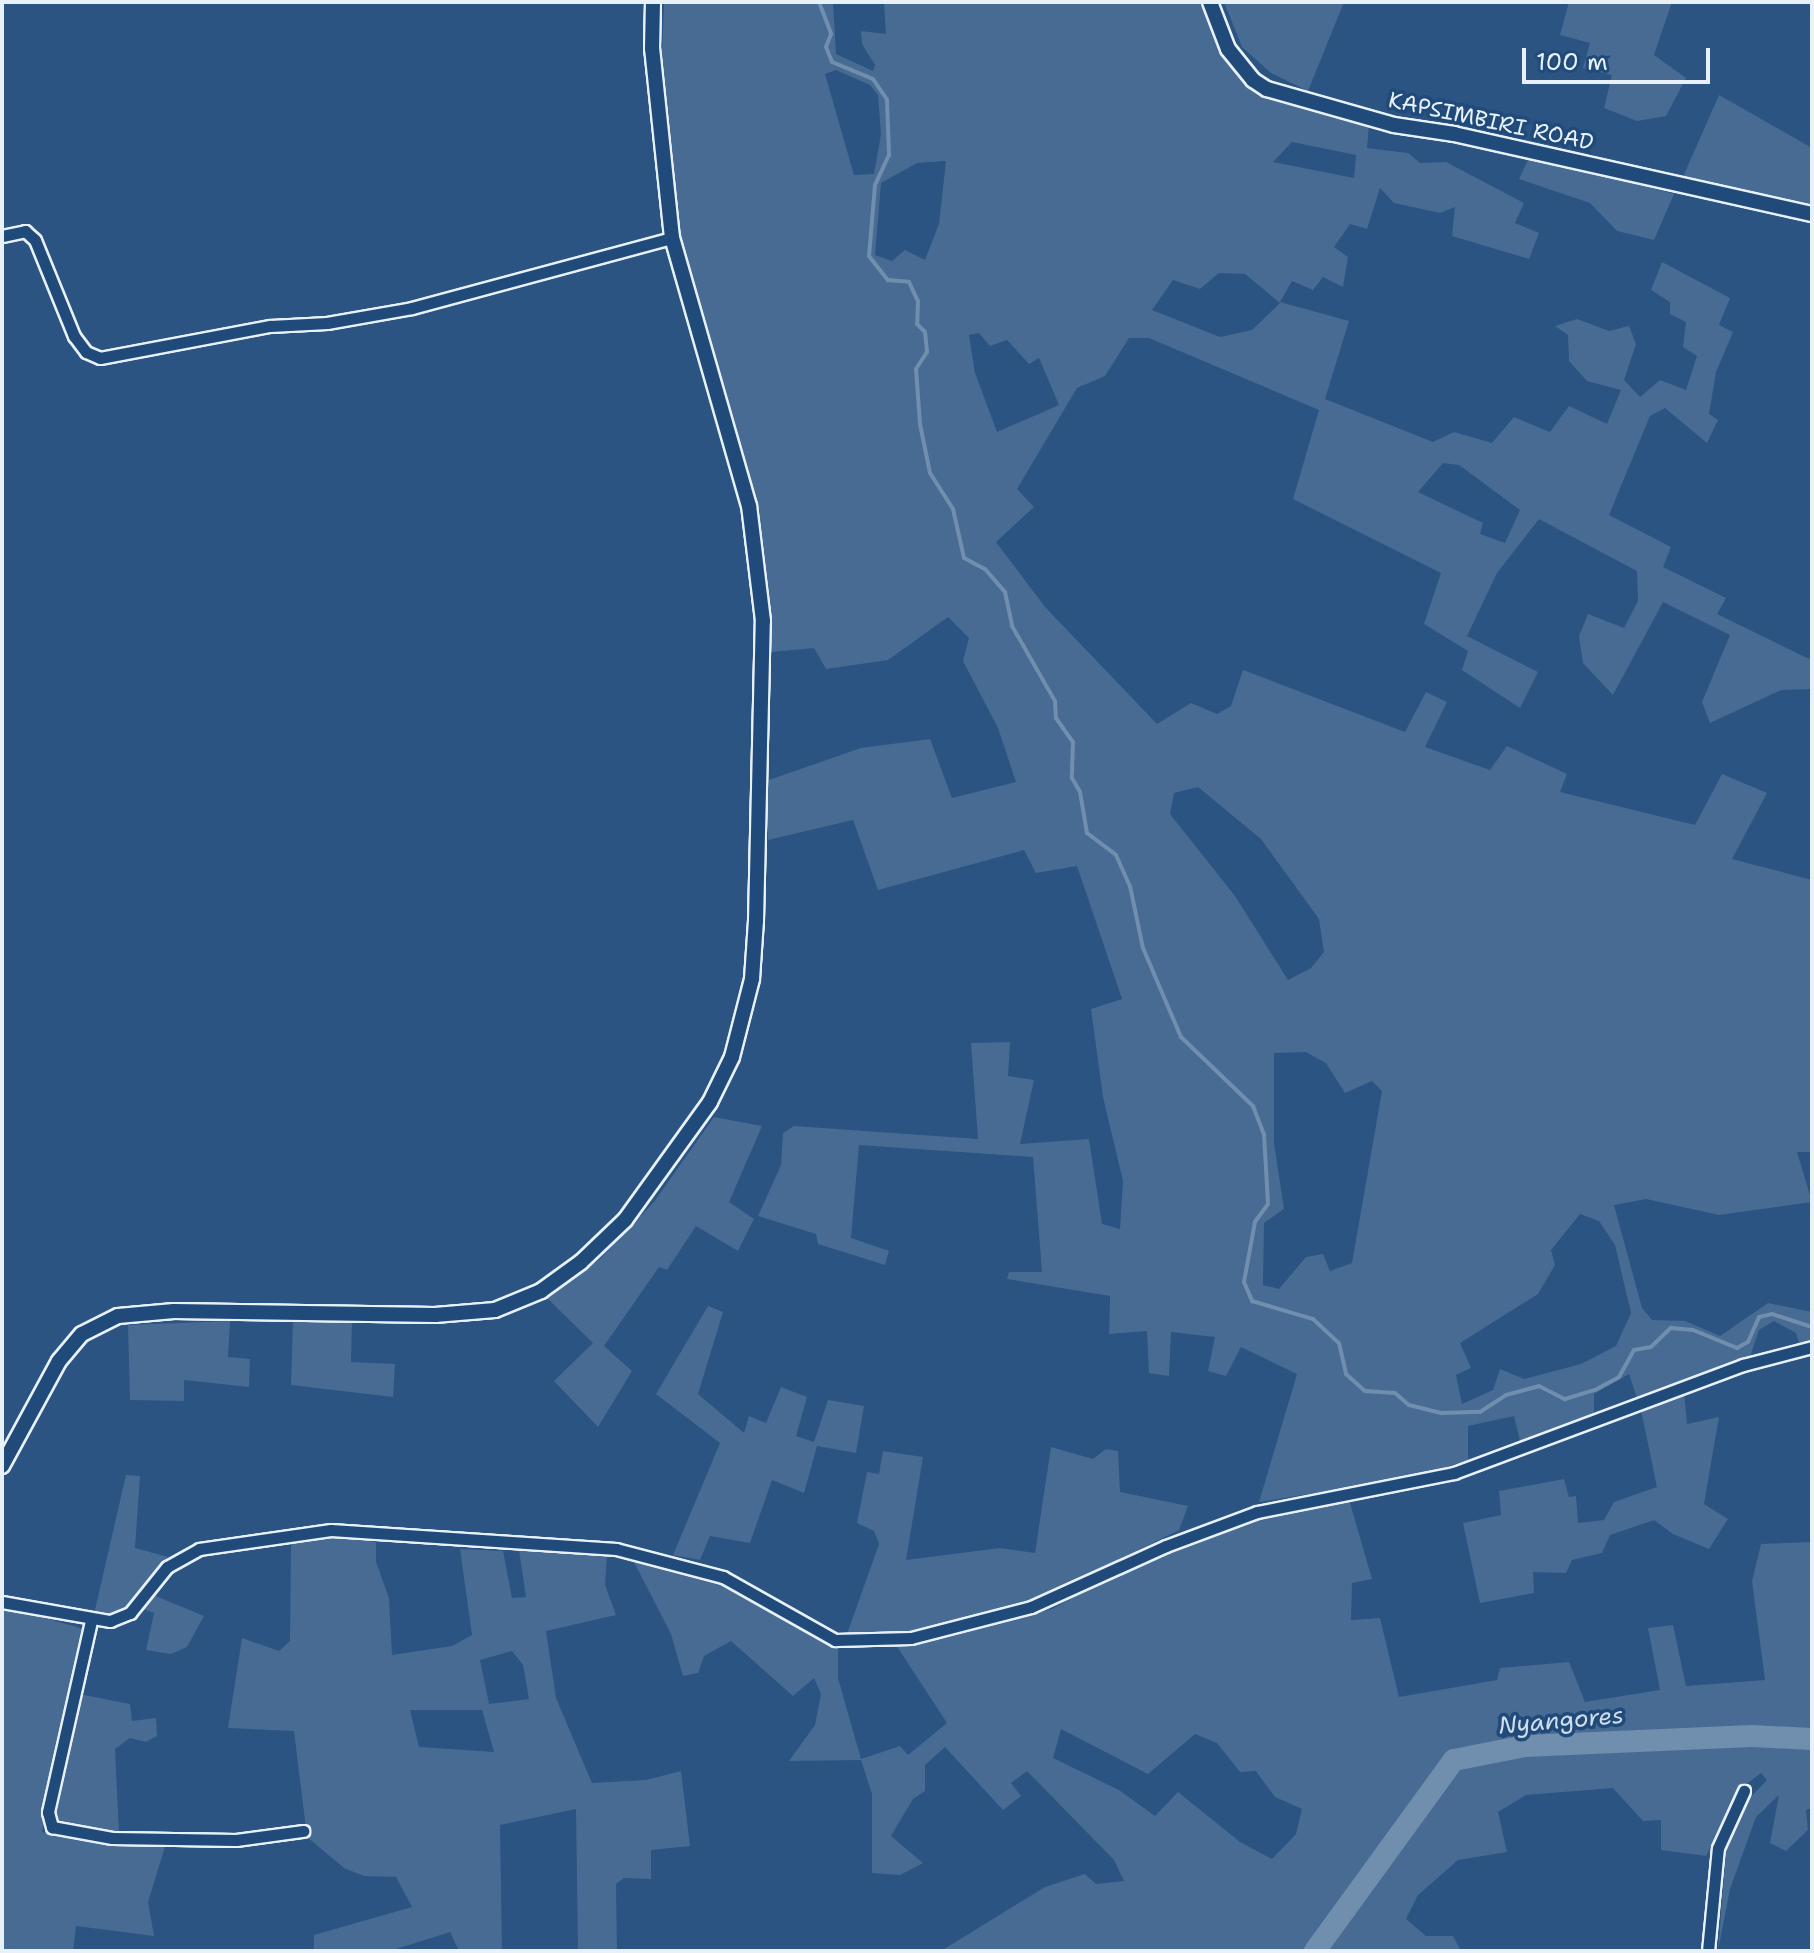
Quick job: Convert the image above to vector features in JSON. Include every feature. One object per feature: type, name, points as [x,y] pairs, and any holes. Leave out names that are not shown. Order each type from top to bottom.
[{"type":"street","points":[[2,1466],[71,1345],[96,1325],[118,1316],[174,1311],[435,1315],[495,1310],[541,1291],[581,1262],[625,1220],[710,1102],[732,1057],[752,979],[763,621],[746,493],[672,238],[652,49],[653,2]]},
{"type":"street","name":"KAPSIMBIRI ROAD","points":[[1210,2],[1228,49],[1253,80],[1267,89],[1394,125],[1454,134],[1812,214]]},
{"type":"street","points":[[2,236],[25,231],[35,240],[74,336],[86,352],[100,358],[270,326],[327,323],[412,308],[672,238]]},
{"type":"street","points":[[2,1602],[91,1621],[130,1613],[167,1567],[199,1549],[331,1530],[616,1549],[723,1577],[835,1640],[911,1638],[1031,1607],[1151,1552],[1257,1512],[1454,1473],[1743,1365],[1812,1347]]},
{"type":"street","points":[[91,1621],[48,1812],[52,1827],[112,1838],[236,1840],[303,1831]]},
{"type":"street","points":[[1708,1951],[1718,1848],[1744,1791]]},
{"type":"shaded area","points":[[664,2],[833,2],[836,54],[873,71],[875,65],[862,44],[861,31],[886,34],[884,2],[1205,2],[1211,29],[1234,67],[1254,86],[1369,124],[1367,148],[1408,153],[1420,163],[1446,162],[1524,203],[1515,223],[1539,233],[1529,259],[1452,236],[1455,207],[1440,213],[1394,203],[1380,188],[1367,229],[1350,224],[1334,247],[1348,257],[1343,287],[1323,277],[1313,290],[1292,281],[1280,302],[1349,321],[1325,399],[1433,442],[1454,432],[1492,443],[1514,417],[1550,432],[1569,406],[1607,424],[1621,390],[1587,381],[1569,361],[1568,335],[1555,326],[1577,319],[1609,331],[1629,326],[1636,344],[1624,380],[1640,397],[1660,380],[1686,390],[1697,356],[1683,347],[1686,322],[1670,314],[1670,302],[1651,290],[1662,262],[1730,298],[1719,325],[1733,332],[1716,372],[1709,414],[1718,420],[1707,443],[1665,408],[1650,416],[1609,515],[1671,547],[1663,567],[1726,598],[1717,614],[1809,659],[1812,655],[1812,689],[1781,690],[1710,723],[1702,702],[1730,635],[1663,602],[1613,695],[1583,663],[1579,636],[1588,614],[1624,628],[1638,601],[1637,571],[1539,519],[1497,573],[1467,636],[1538,672],[1520,708],[1462,670],[1468,651],[1424,624],[1441,573],[1293,499],[1319,410],[1149,338],[1129,338],[1105,376],[1077,388],[1017,489],[1034,507],[996,542],[1046,608],[1157,724],[1191,703],[1217,714],[1231,706],[1243,670],[1405,732],[1426,692],[1447,702],[1425,747],[1490,770],[1507,746],[1567,774],[1560,792],[1695,825],[1722,774],[1767,793],[1732,859],[1812,880],[1812,1152],[1797,1152],[1812,1202],[1719,1215],[1646,1199],[1614,1205],[1642,1308],[1652,1320],[1685,1321],[1720,1336],[1768,1303],[1812,1312],[1812,1341],[1799,1343],[1796,1333],[1774,1321],[1759,1330],[1750,1357],[1637,1398],[1629,1374],[1594,1394],[1594,1415],[1548,1432],[1520,1441],[1514,1416],[1468,1426],[1468,1460],[1415,1477],[1259,1502],[1297,1374],[1241,1347],[1226,1376],[1208,1371],[1215,1337],[1171,1332],[1169,1376],[1149,1373],[1147,1331],[1109,1334],[1110,1296],[1007,1279],[1009,1272],[1042,1272],[1033,1157],[859,1145],[851,1238],[889,1251],[885,1265],[818,1244],[816,1234],[758,1216],[781,1165],[783,1133],[794,1126],[978,1139],[971,1043],[1010,1042],[1008,1076],[1034,1080],[1020,1144],[1089,1139],[1102,1224],[1120,1229],[1123,1181],[1103,1097],[1091,1009],[1122,999],[1077,866],[1036,873],[1024,850],[878,890],[853,820],[768,840],[766,781],[861,748],[930,739],[952,798],[1016,782],[998,728],[963,661],[969,638],[948,617],[888,660],[826,669],[814,648],[771,652],[759,508],[681,238],[661,81]],"holes":[[[836,70],[870,85],[878,95],[881,134],[874,174],[854,175],[825,74]],[[1292,142],[1356,155],[1354,178],[1273,162]],[[946,161],[939,224],[925,260],[905,250],[892,261],[875,255],[881,183],[917,163]],[[1219,273],[1245,274],[1280,303],[1252,330],[1220,337],[1152,310],[1173,280],[1200,289]],[[979,333],[990,346],[1007,340],[1029,364],[1039,358],[1059,405],[997,432],[975,373],[969,335]],[[1443,463],[1459,465],[1520,510],[1505,543],[1480,534],[1483,523],[1418,492]],[[1198,787],[1261,839],[1319,919],[1324,952],[1311,968],[1288,980],[1235,896],[1170,814],[1174,793]],[[1306,1052],[1326,1063],[1345,1093],[1372,1081],[1382,1091],[1352,1263],[1330,1271],[1323,1254],[1306,1257],[1279,1289],[1263,1285],[1264,1223],[1284,1209],[1274,1143],[1274,1053]],[[1580,1214],[1599,1221],[1615,1245],[1631,1313],[1616,1346],[1581,1364],[1524,1379],[1500,1369],[1493,1390],[1462,1404],[1456,1375],[1471,1368],[1460,1343],[1538,1294],[1555,1265],[1551,1250]]]},
{"type":"shaded area","points":[[1224,2],[1344,2],[1308,91],[1271,73],[1242,47]]},
{"type":"shaded area","points":[[1569,2],[1672,2],[1654,55],[1686,78],[1666,116],[1637,121],[1604,108],[1612,75],[1583,68],[1590,43],[1560,35]]},
{"type":"shaded area","points":[[1719,95],[1812,148],[1812,207],[1682,179]]},
{"type":"shaded area","points":[[1530,156],[1674,194],[1654,240],[1617,231],[1590,203],[1519,179]]},
{"type":"shaded area","points":[[714,1117],[762,1126],[729,1202],[754,1219],[738,1251],[696,1226],[667,1270],[659,1267],[604,1346],[632,1371],[598,1427],[554,1381],[593,1343],[547,1298],[599,1260],[654,1202]]},
{"type":"shaded area","points":[[708,1306],[723,1312],[698,1394],[744,1433],[749,1416],[766,1423],[781,1387],[807,1397],[796,1436],[814,1442],[828,1400],[864,1406],[856,1453],[817,1446],[804,1493],[772,1480],[750,1543],[710,1536],[700,1560],[673,1555],[720,1443],[656,1394]]},
{"type":"shaded area","points":[[293,1320],[352,1322],[351,1362],[395,1364],[393,1397],[291,1385]]},
{"type":"shaded area","points":[[230,1321],[228,1357],[250,1359],[249,1387],[184,1380],[184,1401],[130,1400],[128,1325]]},
{"type":"shaded area","points":[[1684,1392],[1687,1424],[1719,1417],[1704,1504],[1728,1519],[1709,1549],[1673,1534],[1654,1520],[1610,1535],[1602,1553],[1572,1560],[1566,1573],[1533,1572],[1534,1593],[1480,1603],[1463,1523],[1501,1515],[1499,1491],[1564,1479],[1569,1497],[1576,1496],[1578,1523],[1604,1520],[1614,1502],[1657,1487],[1641,1410]]},
{"type":"shaded area","points":[[1051,1447],[1093,1459],[1106,1449],[1118,1451],[1120,1492],[1188,1506],[1179,1530],[1059,1589],[1007,1608],[926,1631],[847,1634],[879,1544],[874,1531],[857,1523],[867,1472],[879,1474],[883,1451],[923,1457],[906,1560],[1000,1548],[1035,1553]]},
{"type":"shaded area","points":[[126,1475],[140,1476],[135,1548],[168,1557],[128,1606],[114,1614],[94,1614]]},
{"type":"shaded area","points":[[1348,1496],[1372,1579],[1352,1583],[1351,1620],[1380,1618],[1399,1697],[1497,1680],[1500,1668],[1569,1662],[1585,1702],[1660,1690],[1648,1628],[1673,1625],[1686,1686],[1765,1680],[1752,1581],[1761,1544],[1812,1542],[1812,1808],[1806,1810],[1808,1830],[1786,1851],[1770,1843],[1779,1795],[1756,1817],[1730,1889],[1718,1951],[1726,1852],[1743,1805],[1767,1780],[1761,1773],[1740,1789],[1706,1856],[1661,1850],[1661,1820],[1643,1821],[1613,1788],[1526,1795],[1498,1812],[1507,1852],[1458,1860],[1418,1895],[1406,1919],[1426,1936],[1453,1936],[1461,1951],[941,1951],[1045,1887],[1085,1874],[1096,1884],[1124,1881],[1114,1860],[1027,1771],[1011,1783],[1021,1796],[1003,1810],[945,1747],[925,1765],[925,1791],[913,1799],[891,1836],[923,1863],[900,1875],[872,1873],[872,1794],[861,1760],[789,1761],[815,1725],[821,1694],[814,1678],[793,1696],[731,1641],[704,1656],[698,1673],[683,1676],[671,1634],[634,1562],[706,1577],[751,1596],[838,1647],[838,1678],[861,1759],[900,1746],[908,1755],[947,1723],[896,1645],[946,1638],[1052,1609],[1112,1577],[1247,1523]],"holes":[[[1061,1729],[1148,1774],[1195,1734],[1217,1743],[1240,1772],[1256,1771],[1275,1797],[1302,1809],[1296,1834],[1272,1859],[1240,1842],[1178,1792],[1155,1816],[1119,1790],[1053,1758]]]},
{"type":"shaded area","points":[[336,1537],[376,1542],[376,1562],[389,1598],[392,1655],[452,1646],[472,1635],[460,1549],[503,1551],[512,1598],[526,1597],[519,1550],[607,1554],[605,1585],[616,1615],[546,1631],[556,1698],[592,1783],[646,1780],[681,1771],[690,1846],[651,1850],[651,1879],[624,1878],[616,1884],[617,1951],[578,1951],[576,1809],[500,1825],[502,1951],[459,1951],[450,1932],[390,1951],[314,1951],[314,1935],[412,1907],[396,1877],[364,1876],[344,1868],[307,1837],[294,1731],[228,1728],[242,1638],[279,1651],[290,1641],[291,1543]],"holes":[[[512,1651],[523,1665],[529,1699],[489,1704],[480,1660]],[[410,1710],[482,1710],[494,1752],[419,1747]]]},
{"type":"shaded area","points":[[153,1595],[204,1616],[187,1647],[171,1654],[146,1650],[154,1613],[143,1609]]},
{"type":"shaded area","points":[[2,1606],[84,1629],[42,1832],[103,1842],[167,1840],[148,1902],[154,1936],[76,1926],[73,1951],[2,1951]]},
{"type":"shaded area","points":[[79,1694],[130,1704],[132,1721],[156,1718],[157,1736],[146,1742],[130,1738],[115,1749],[119,1832],[65,1828],[52,1816]]},
{"type":"waterway","points":[[819,2],[831,34],[826,47],[832,62],[873,79],[887,100],[889,155],[875,185],[869,256],[888,280],[909,282],[918,301],[917,324],[925,332],[927,352],[916,369],[920,424],[930,473],[953,509],[964,558],[985,569],[1005,592],[1012,626],[1055,701],[1056,718],[1073,742],[1072,778],[1080,792],[1087,833],[1116,855],[1130,886],[1143,948],[1181,1037],[1253,1106],[1264,1134],[1268,1204],[1255,1222],[1244,1282],[1252,1301],[1313,1319],[1339,1343],[1346,1374],[1365,1391],[1395,1393],[1409,1405],[1442,1413],[1480,1412],[1506,1395],[1539,1386],[1565,1399],[1595,1390],[1619,1377],[1634,1350],[1651,1347],[1671,1328],[1693,1330],[1737,1348],[1748,1342],[1759,1317],[1772,1314],[1812,1327]]},
{"type":"waterway","name":"Nyangores","points":[[1315,1951],[1454,1760],[1525,1746],[1752,1736],[1812,1739]]}]
